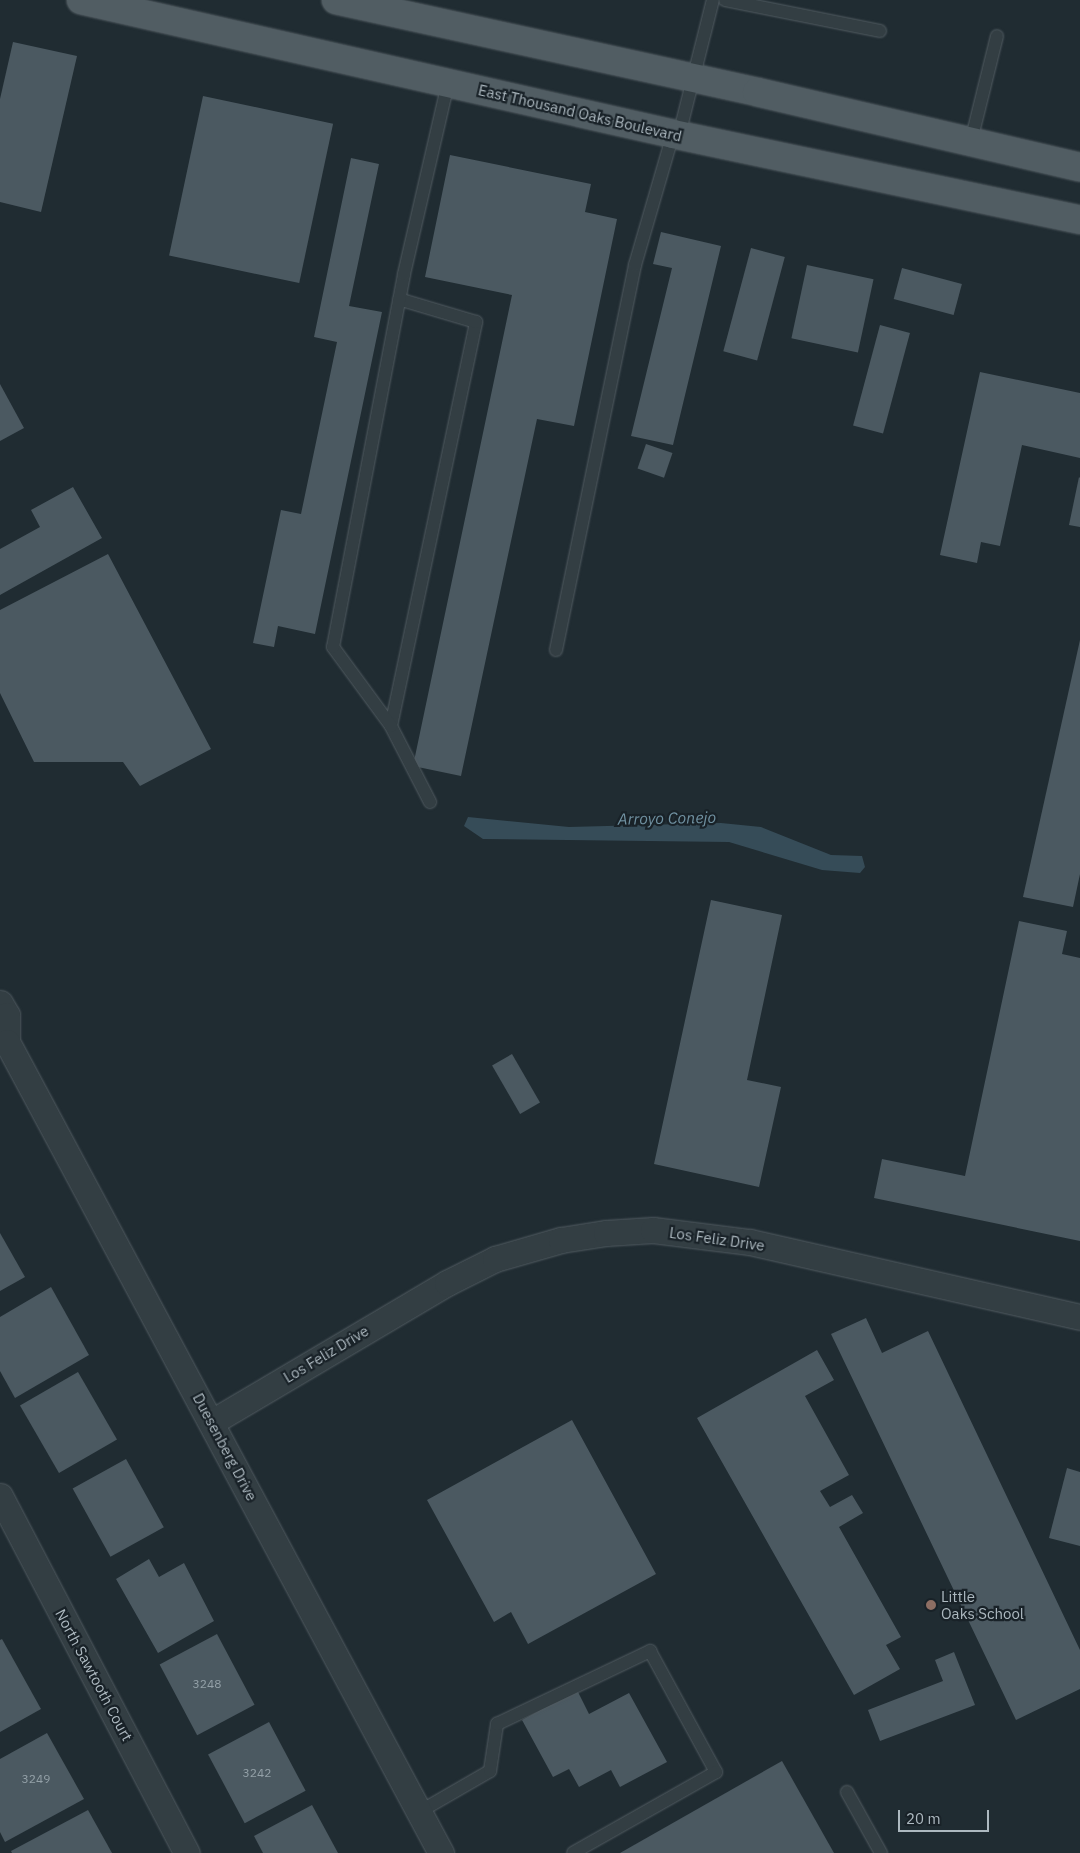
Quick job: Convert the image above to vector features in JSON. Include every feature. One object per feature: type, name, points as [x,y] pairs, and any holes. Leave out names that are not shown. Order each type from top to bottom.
[{"type":"main road","name":"East Thousand Oaks Boulevard","points":[[81,0],[676,135],[1080,220]]},
{"type":"main road","points":[[336,0],[1080,167]]},
{"type":"street","name":"Duesenberg Drive","points":[[0,1003],[7,1015],[4,1039],[212,1422],[441,1853]]},
{"type":"street","name":"Los Feliz Drive","points":[[212,1422],[446,1283],[496,1259],[561,1240],[606,1233],[662,1231],[750,1242],[1080,1317]]},
{"type":"street","name":"North Sawtooth Court","points":[[0,1496],[187,1853]]},
{"type":"lane","points":[[556,650],[635,265],[693,80],[713,0]]},
{"type":"lane","points":[[724,0],[880,31]]},
{"type":"lane","points":[[971,141],[997,36]]},
{"type":"lane","points":[[430,802],[391,726],[333,647],[399,299],[448,84]]},
{"type":"lane","points":[[391,726],[476,322],[399,299]]},
{"type":"lane","points":[[419,1812],[490,1772],[497,1724],[650,1651],[716,1772],[572,1853]]},
{"type":"lane","points":[[847,1792],[881,1853]]},
{"type":"water","points":[[468,817],[569,827],[721,823],[761,827],[831,855],[862,856],[865,867],[860,873],[822,870],[729,842],[483,839],[464,826]]},
{"type":"building","points":[[13,42],[77,56],[41,212],[0,202],[0,99]]},
{"type":"building","points":[[203,96],[333,124],[299,283],[169,255]]},
{"type":"building","points":[[450,155],[591,184],[585,212],[617,219],[574,426],[537,419],[461,776],[413,766],[512,295],[425,277]]},
{"type":"building","points":[[351,158],[379,164],[349,306],[382,312],[315,634],[278,626],[274,647],[253,643],[281,510],[301,514],[337,342],[314,337]]},
{"type":"building","points":[[661,232],[721,246],[673,445],[631,436],[672,268],[653,264]]},
{"type":"building","points":[[751,248],[785,257],[757,360],[723,351]]},
{"type":"building","points":[[807,265],[874,279],[858,352],[791,338]]},
{"type":"building","points":[[902,268],[962,284],[954,315],[894,299]]},
{"type":"building","points":[[880,325],[910,333],[883,433],[853,425]]},
{"type":"building","points":[[980,372],[1080,393],[1080,458],[1022,445],[1000,546],[981,542],[977,563],[940,555]]},
{"type":"building","points":[[0,384],[24,428],[0,441]]},
{"type":"building","points":[[646,444],[672,453],[664,478],[638,469]]},
{"type":"building","points":[[1080,478],[1080,527],[1069,525]]},
{"type":"building","points":[[73,487],[102,538],[0,595],[0,549],[40,527],[31,510]]},
{"type":"building","points":[[108,554],[211,749],[140,786],[123,762],[34,762],[0,693],[0,610]]},
{"type":"building","points":[[1080,640],[1080,874],[1073,907],[1023,897]]},
{"type":"building","points":[[711,900],[782,915],[747,1080],[781,1087],[759,1187],[654,1164]]},
{"type":"building","points":[[1019,921],[1067,931],[1062,954],[1080,958],[1080,1241],[874,1198],[882,1159],[965,1176]]},
{"type":"building","points":[[512,1054],[540,1102],[520,1114],[492,1066]]},
{"type":"building","points":[[0,1233],[25,1277],[0,1291]]},
{"type":"building","points":[[51,1287],[89,1355],[15,1398],[0,1371],[0,1317]]},
{"type":"building","points":[[866,1318],[882,1353],[928,1331],[1080,1650],[1080,1689],[1016,1720],[831,1334]]},
{"type":"building","points":[[817,1350],[834,1380],[805,1396],[849,1475],[820,1491],[830,1507],[852,1495],[863,1513],[839,1527],[901,1637],[886,1645],[900,1669],[854,1695],[697,1418]]},
{"type":"building","points":[[78,1372],[117,1440],[59,1473],[20,1406]]},
{"type":"building","points":[[572,1420],[656,1574],[528,1644],[511,1612],[494,1622],[427,1500]]},
{"type":"building","points":[[126,1459],[164,1527],[110,1557],[73,1489]]},
{"type":"building","points":[[1067,1468],[1080,1472],[1080,1546],[1049,1538]]},
{"type":"building","points":[[149,1559],[159,1577],[184,1563],[214,1621],[158,1653],[116,1579]]},
{"type":"building","points":[[217,1634],[255,1705],[197,1735],[160,1665]]},
{"type":"building","points":[[2,1639],[41,1709],[0,1732],[0,1640]]},
{"type":"building","points":[[954,1652],[975,1705],[880,1741],[868,1710],[943,1681],[935,1660]]},
{"type":"building","points":[[577,1690],[589,1714],[629,1693],[667,1762],[620,1787],[611,1770],[579,1787],[569,1769],[553,1777],[522,1720]]},
{"type":"building","points":[[269,1722],[306,1791],[245,1823],[208,1754]]},
{"type":"building","points":[[47,1733],[84,1799],[5,1842],[0,1832],[0,1759]]},
{"type":"building","points":[[782,1761],[834,1853],[620,1853]]},
{"type":"building","points":[[312,1805],[338,1853],[263,1853],[254,1836]]},
{"type":"building","points":[[88,1810],[112,1853],[12,1853],[11,1851]]},
{"type":"place","name":"Little Oaks School","points":[[931,1605]]},
{"type":"water label","name":"Arroyo Conejo","points":[[667,818]]}]
